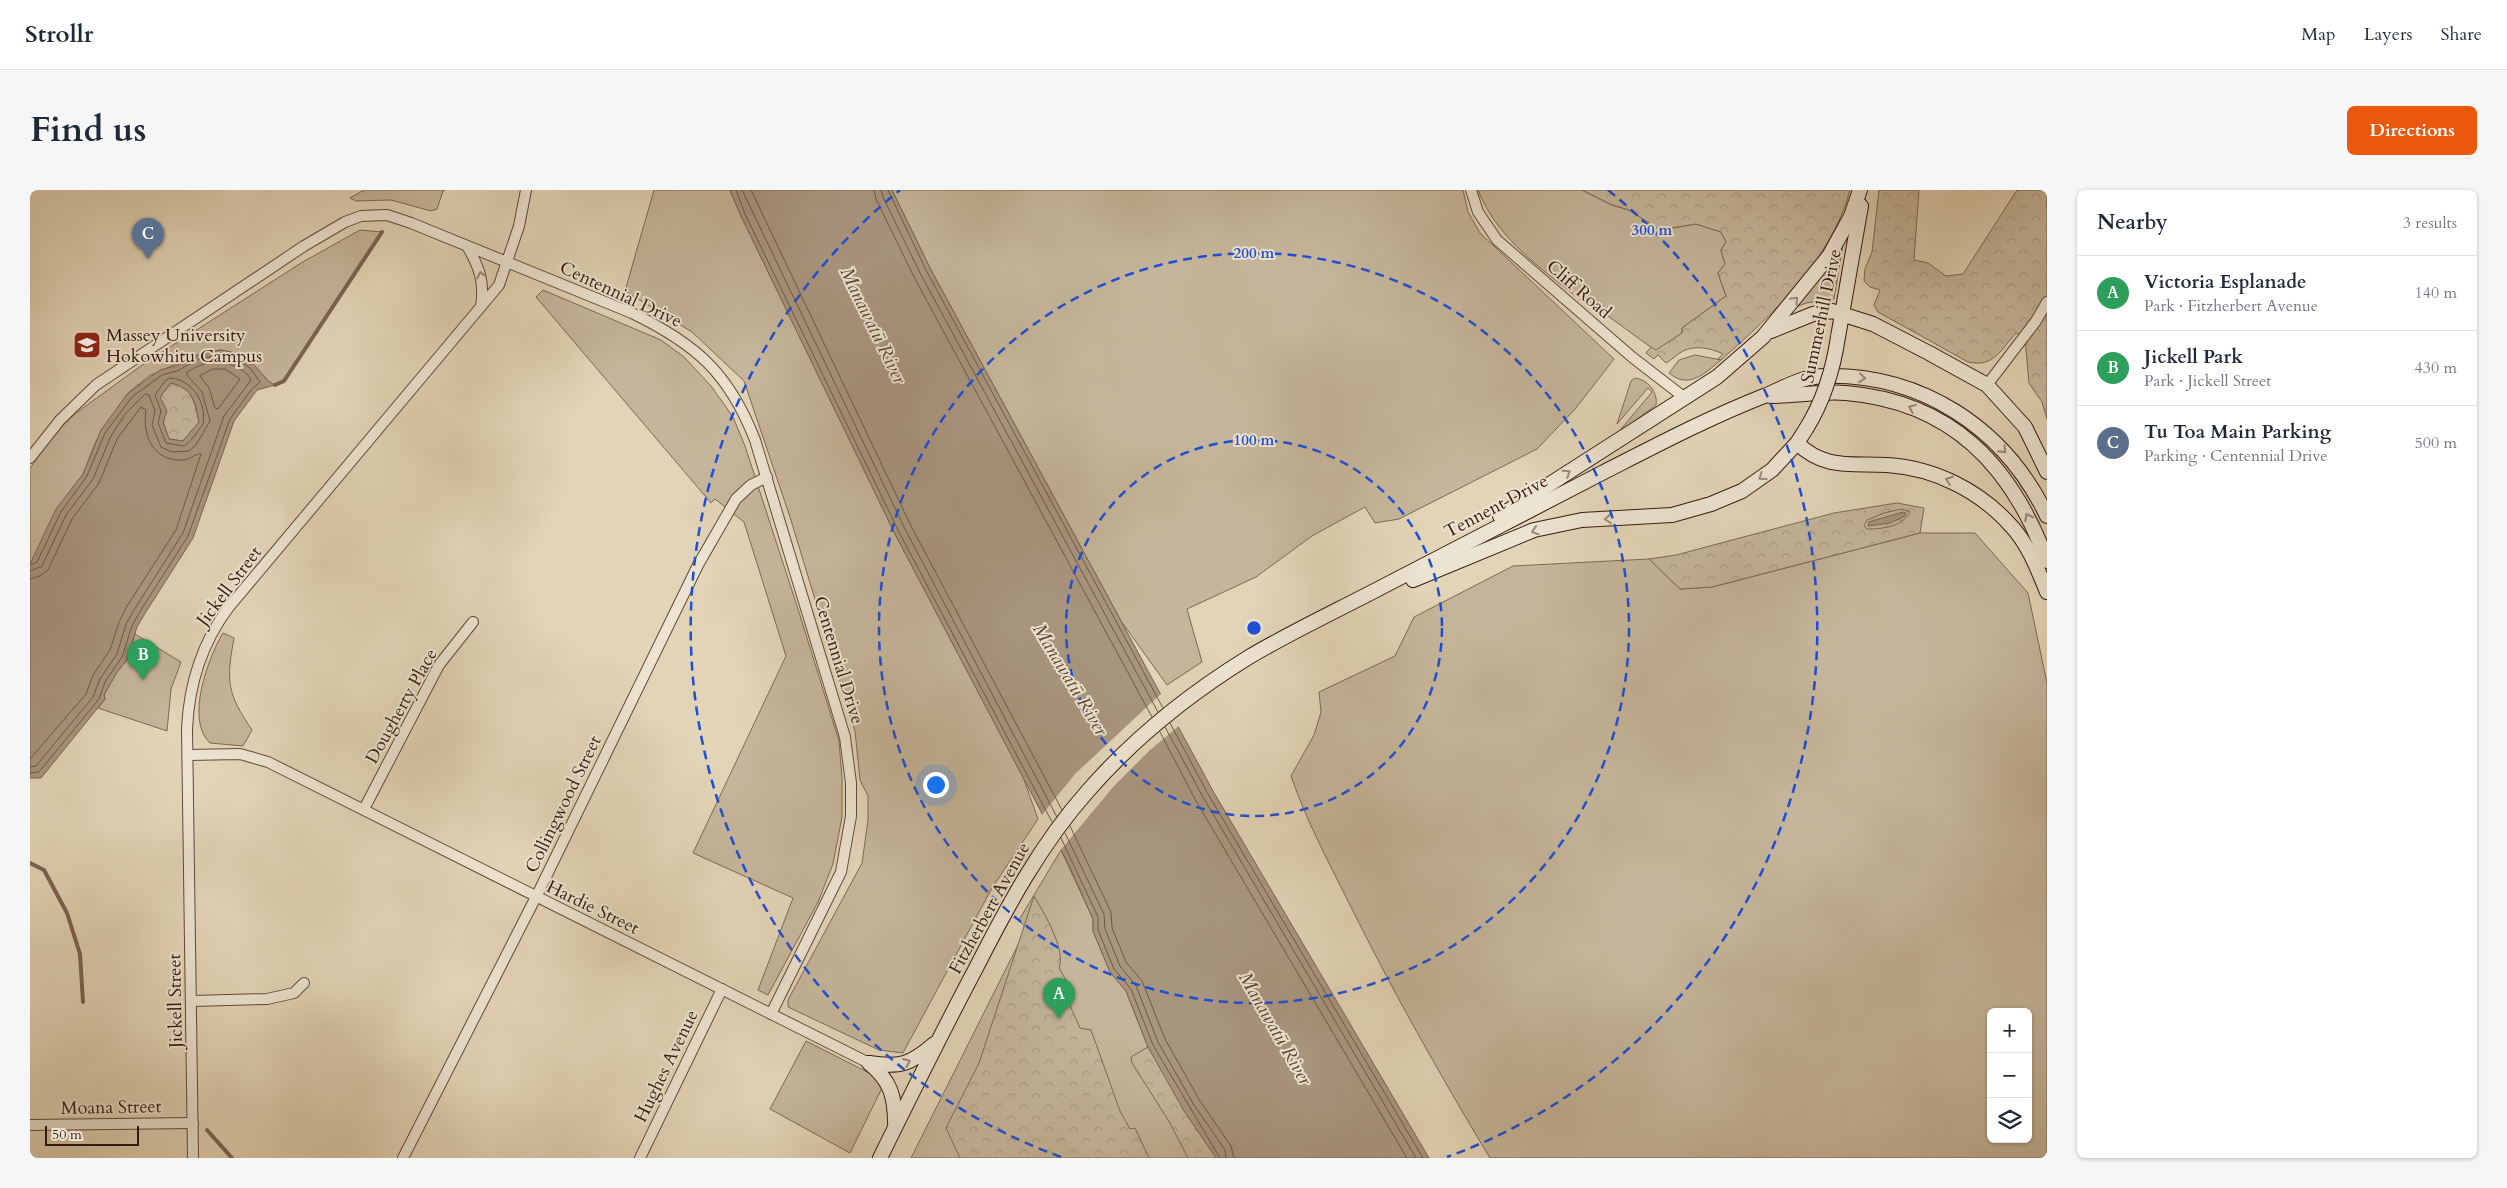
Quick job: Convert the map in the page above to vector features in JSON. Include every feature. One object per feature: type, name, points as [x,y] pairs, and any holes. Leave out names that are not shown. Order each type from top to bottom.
[{"type":"main road","points":[[1423,566],[1717,377],[1763,337],[1829,256],[1851,216],[1862,190]]},
{"type":"main road","name":"Summerhill Drive","points":[[1336,611],[1534,530],[1582,520],[1672,515],[1711,504],[1742,491],[1772,470],[1797,443],[1826,392],[1833,368],[1862,190]]},
{"type":"main road","points":[[1763,337],[1790,322],[1813,314],[1832,311],[1873,324],[1987,385],[2025,427],[2047,472]]},
{"type":"main road","name":"Tennent Drive","points":[[1249,657],[1632,457],[1742,403],[1764,396],[1799,380],[1819,376],[1872,379],[1918,391],[1963,415],[1989,435],[2010,457],[2030,485],[2047,516]]},
{"type":"main road","name":"Tennent Drive","points":[[1764,396],[1829,392],[1863,395],[1912,408],[1946,425],[1980,450],[2008,482],[2032,524],[2047,561]]},
{"type":"main road","points":[[1797,443],[1812,456],[1828,462],[1887,465],[1919,470],[1960,484],[1992,506],[2014,529],[2032,557],[2047,592]]},
{"type":"main road","name":"Fitzherbert Avenue","points":[[880,1158],[1004,910],[1044,846],[1085,794],[1124,752],[1187,699],[1249,657]]},
{"type":"main road","points":[[869,1063],[888,1066],[904,1064],[925,1052],[938,1040]]},
{"type":"main road","points":[[869,1063],[889,1084],[895,1106],[896,1126]]},
{"type":"street","name":"Jickell Street","points":[[193,1158],[188,708],[191,688],[203,651],[220,619],[499,285],[519,226],[526,190]]},
{"type":"street","name":"Cliff Road","points":[[1471,190],[1478,212],[1497,240],[1632,358],[1685,398]]},
{"type":"street","name":"Centennial Drive","points":[[30,458],[60,420],[96,385],[208,309],[345,222],[361,216],[387,215],[508,262],[632,313],[665,329],[692,347],[719,372],[745,414],[767,477],[845,737],[851,783],[851,816],[841,872],[771,1014]]},
{"type":"street","points":[[467,246],[478,264],[482,279],[481,308]]},
{"type":"street","points":[[1987,385],[2036,321],[2047,302]]},
{"type":"street","name":"Collingwood Street","points":[[403,1158],[536,896],[716,532],[736,500],[751,485],[767,477]]},
{"type":"street","name":"Dougherty Place","points":[[364,809],[439,665],[473,622]]},
{"type":"street","name":"Hardie Street","points":[[188,755],[224,753],[254,757],[364,809],[869,1063]]},
{"type":"street","points":[[191,1002],[267,999],[294,994],[304,983]]},
{"type":"street","name":"Hughes Avenue","points":[[640,1158],[722,989]]},
{"type":"street","name":"Moana Street","points":[[30,1125],[193,1123]]},
{"type":"green space","points":[[364,190],[445,190],[437,209],[431,211],[391,200],[356,201],[350,198]]},
{"type":"green space","points":[[654,190],[730,190],[895,534],[1023,777],[1038,819],[992,888],[903,1053],[879,1050],[788,1007],[788,1000],[862,863],[868,820],[868,796],[860,780],[855,731],[790,517],[744,381],[692,332],[625,291]]},
{"type":"green space","points":[[892,190],[1463,190],[1468,212],[1480,233],[1614,359],[1576,408],[1537,449],[1399,519],[1375,523],[1365,507],[1312,536],[1256,577],[1187,609],[1202,662],[1167,685],[1121,621],[930,268]]},
{"type":"green space","points":[[1478,190],[1582,190],[1612,205],[1629,210],[1660,230],[1696,224],[1721,232],[1726,242],[1721,250],[1725,264],[1718,273],[1726,296],[1682,328],[1682,333],[1656,351],[1597,308],[1585,303],[1539,267],[1497,224],[1486,208]]},
{"type":"green space","points":[[1582,190],[1850,190],[1830,239],[1815,262],[1798,284],[1761,324],[1721,360],[1718,359],[1723,354],[1713,350],[1698,348],[1683,351],[1666,363],[1658,355],[1654,359],[1646,353],[1651,347],[1656,350],[1682,333],[1682,328],[1726,296],[1718,273],[1725,264],[1721,250],[1726,242],[1721,232],[1696,224],[1660,230],[1629,210],[1612,205]]},
{"type":"green space","points":[[1879,190],[1919,190],[1914,260],[1928,263],[1946,276],[1963,274],[2017,190],[2047,190],[2047,419],[2042,402],[2029,383],[2025,338],[2016,333],[2001,351],[1990,360],[1977,363],[1968,362],[1878,312],[1874,305],[1880,290],[1870,287],[1864,281],[1865,269],[1872,252]]},
{"type":"green space","points":[[360,230],[382,232],[284,381],[275,385],[269,382],[253,364],[235,353],[220,350],[189,358],[149,376],[128,393],[96,441],[83,474],[30,564],[30,468],[56,432],[76,413],[145,363],[301,263]]},
{"type":"green space","points":[[1844,238],[1834,299],[1806,303],[1791,309]]},
{"type":"green space","points":[[543,290],[661,340],[684,357],[711,386],[733,417],[745,446],[798,609],[839,741],[842,778],[842,817],[833,864],[818,902],[768,995],[758,990],[793,898],[693,853],[786,656],[744,522],[715,499],[711,503],[536,297]]},
{"type":"green space","points":[[1695,355],[1721,360],[1697,378],[1690,380],[1676,378],[1669,373],[1679,360]]},
{"type":"green space","points":[[1635,378],[1644,381],[1651,387],[1654,391],[1656,405],[1616,435],[1652,392],[1648,388],[1617,424],[1631,381]]},
{"type":"green space","points":[[171,383],[184,389],[192,397],[199,422],[183,441],[169,439],[163,422],[160,397]]},
{"type":"green space","points":[[1897,503],[1924,508],[1920,533],[1712,587],[1680,589],[1649,559],[1676,555],[1834,513]]},
{"type":"green space","points":[[1902,509],[1910,512],[1897,524],[1873,529],[1867,529],[1864,526],[1867,520],[1884,513]]},
{"type":"green space","points":[[1920,533],[1975,533],[2028,593],[2047,683],[2047,1158],[1490,1158],[1399,1000],[1365,936],[1303,808],[1291,776],[1314,735],[1321,712],[1319,692],[1395,656],[1414,617],[1513,566],[1649,559],[1680,589],[1712,587]]},
{"type":"green space","points":[[223,633],[234,638],[230,666],[231,687],[233,696],[252,730],[243,746],[210,743],[203,733],[199,720],[199,705],[206,673]]},
{"type":"green space","points":[[135,634],[181,662],[171,689],[167,731],[98,708],[105,699],[104,695],[117,672],[127,660]]},
{"type":"green space","points":[[1061,850],[1093,919],[1093,931],[1110,972],[1126,991],[1148,1047],[1216,1158],[911,1158],[1021,939],[1029,932],[1019,920]]},
{"type":"green space","points":[[1034,896],[1057,941],[1060,960],[1059,968],[1072,991],[1068,1001],[1080,1028],[1091,1030],[1120,1111],[1130,1129],[1135,1128],[1149,1158],[960,1158],[946,1128],[979,1063]]},
{"type":"green space","points":[[806,1041],[877,1077],[884,1084],[850,1153],[770,1109]]},
{"type":"green space","points":[[1148,1047],[1218,1158],[1188,1158],[1170,1123],[1132,1063],[1131,1057]]},
{"type":"water","name":"Manawatū River","points":[[730,190],[892,190],[930,268],[1213,791],[1429,1158],[1216,1158],[1184,1111],[1148,1047],[1126,991],[1110,972],[1093,931],[1093,919],[1069,865],[895,534]]},
{"type":"water","points":[[220,350],[234,353],[251,363],[275,385],[257,390],[234,421],[193,538],[137,627],[127,660],[117,672],[104,695],[105,699],[41,778],[30,778],[30,564],[56,509],[83,474],[101,430],[128,393],[160,370],[175,366],[197,355]],"holes":[[[171,383],[185,389],[192,397],[199,422],[183,441],[169,439],[163,422],[167,411],[160,397]]]},
{"type":"water","points":[[1903,512],[1906,513],[1905,516],[1890,523],[1868,526],[1869,522]]},
{"type":"pier","points":[[1163,692],[1180,725],[1150,750],[1114,786],[1059,852],[1041,816],[1075,774]]},
{"type":"waterway","points":[[275,385],[284,381],[382,232]]},
{"type":"waterway","points":[[30,863],[44,870],[67,913],[80,954],[83,1002]]},
{"type":"waterway","points":[[207,1130],[232,1158]]},
{"type":"place","name":"Tu Toa Main Parking","points":[[148,259]]},
{"type":"place","name":"Massey University Hokowhitu Campus","points":[[87,345]]},
{"type":"place","name":"Jickell Park","points":[[143,680]]},
{"type":"place","name":"Victoria Esplanade","points":[[1059,1019]]}]
